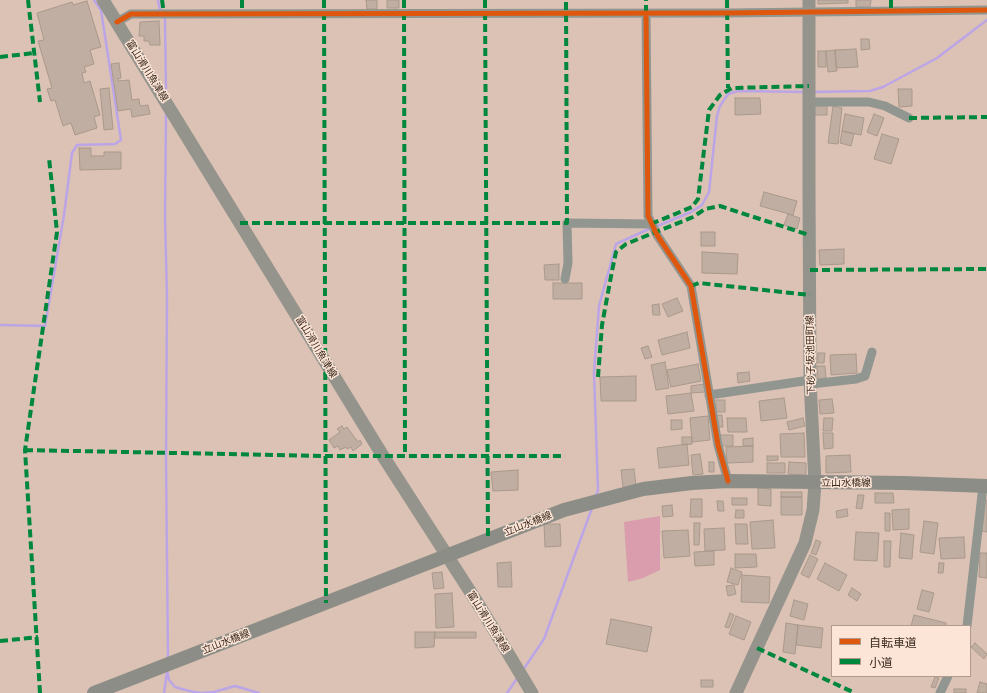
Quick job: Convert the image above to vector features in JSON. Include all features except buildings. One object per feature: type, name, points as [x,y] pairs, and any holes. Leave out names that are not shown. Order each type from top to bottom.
[{"type":"main road","name":"富山滑川魚津線","points":[[103,0],[445,556],[529,688]]},
{"type":"main road","name":"下砂子坂池田町線","points":[[736,693],[805,543],[813,510],[815,482],[811,382],[809,6]]},
{"type":"main road","name":"立山水橋線","points":[[94,693],[564,510],[643,489],[692,483],[728,481],[904,483],[985,486]]},
{"type":"street","points":[[117,22],[131,14],[646,13],[809,6],[987,10]]},
{"type":"street","points":[[646,13],[648,216],[651,224],[691,286],[718,445],[728,481]]},
{"type":"street","points":[[809,102],[869,102],[885,106],[910,118]]},
{"type":"street","points":[[565,278],[568,263],[567,223],[651,224]]},
{"type":"street","points":[[709,395],[811,382],[856,379],[865,376],[872,352]]},
{"type":"street","points":[[967,625],[985,486]]},
{"type":"street","points":[[940,693],[948,677]]},
{"type":"shaded area","points":[[660,516],[660,570],[643,578],[628,582],[624,522]]},
{"type":"waterway","points":[[0,325],[45,326],[64,215],[72,153],[77,145],[115,144],[121,140],[101,10],[94,0]]},
{"type":"waterway","points":[[158,0],[160,11]]},
{"type":"waterway","points":[[164,17],[166,93]]},
{"type":"waterway","points":[[812,92],[870,91],[883,87],[937,58],[987,20]]},
{"type":"waterway","points":[[655,227],[691,212],[702,205],[709,192],[717,116],[720,106],[728,94],[738,91],[805,92]]},
{"type":"waterway","points":[[166,112],[165,218],[167,297],[166,461],[168,659]]},
{"type":"waterway","points":[[596,496],[598,490],[594,373],[599,306],[616,244],[651,228]]},
{"type":"waterway","points":[[523,670],[544,639],[592,508]]},
{"type":"waterway","points":[[167,670],[169,680],[175,687],[189,691],[201,693],[214,692],[235,686],[259,693]]},
{"type":"waterway","points":[[164,693],[167,672]]},
{"type":"waterway","points":[[507,693],[518,677]]},
{"type":"marked path","points":[[28,0],[40,102]]},
{"type":"marked path","points":[[162,0],[164,14]]},
{"type":"marked path","points":[[242,0],[242,14]]},
{"type":"marked path","points":[[324,0],[326,603]]},
{"type":"marked path","points":[[404,0],[405,456]]},
{"type":"marked path","points":[[485,0],[488,539]]},
{"type":"marked path","points":[[240,223],[567,223],[566,0]]},
{"type":"marked path","points":[[646,0],[646,13]]},
{"type":"marked path","points":[[727,0],[728,88]]},
{"type":"marked path","points":[[891,0],[891,11]]},
{"type":"marked path","points":[[0,57],[34,53]]},
{"type":"marked path","points":[[651,224],[692,207],[698,199],[709,110],[720,95],[732,88],[809,86]]},
{"type":"marked path","points":[[909,118],[987,117]]},
{"type":"marked path","points":[[40,693],[25,450],[57,232],[49,158]]},
{"type":"marked path","points":[[598,377],[602,325],[612,271],[616,252],[626,244],[693,217],[705,209],[720,206],[809,235]]},
{"type":"marked path","points":[[810,270],[987,269]]},
{"type":"marked path","points":[[691,286],[699,283],[810,295]]},
{"type":"marked path","points":[[25,450],[325,456],[565,456]]},
{"type":"marked path","points":[[0,641],[38,637]]},
{"type":"marked path","points":[[757,648],[855,693]]},
{"type":"cycle path","points":[[117,22],[131,14],[727,13],[987,10]]},
{"type":"cycle path","points":[[646,13],[648,216],[657,235],[691,286],[718,445],[728,481]]}]
